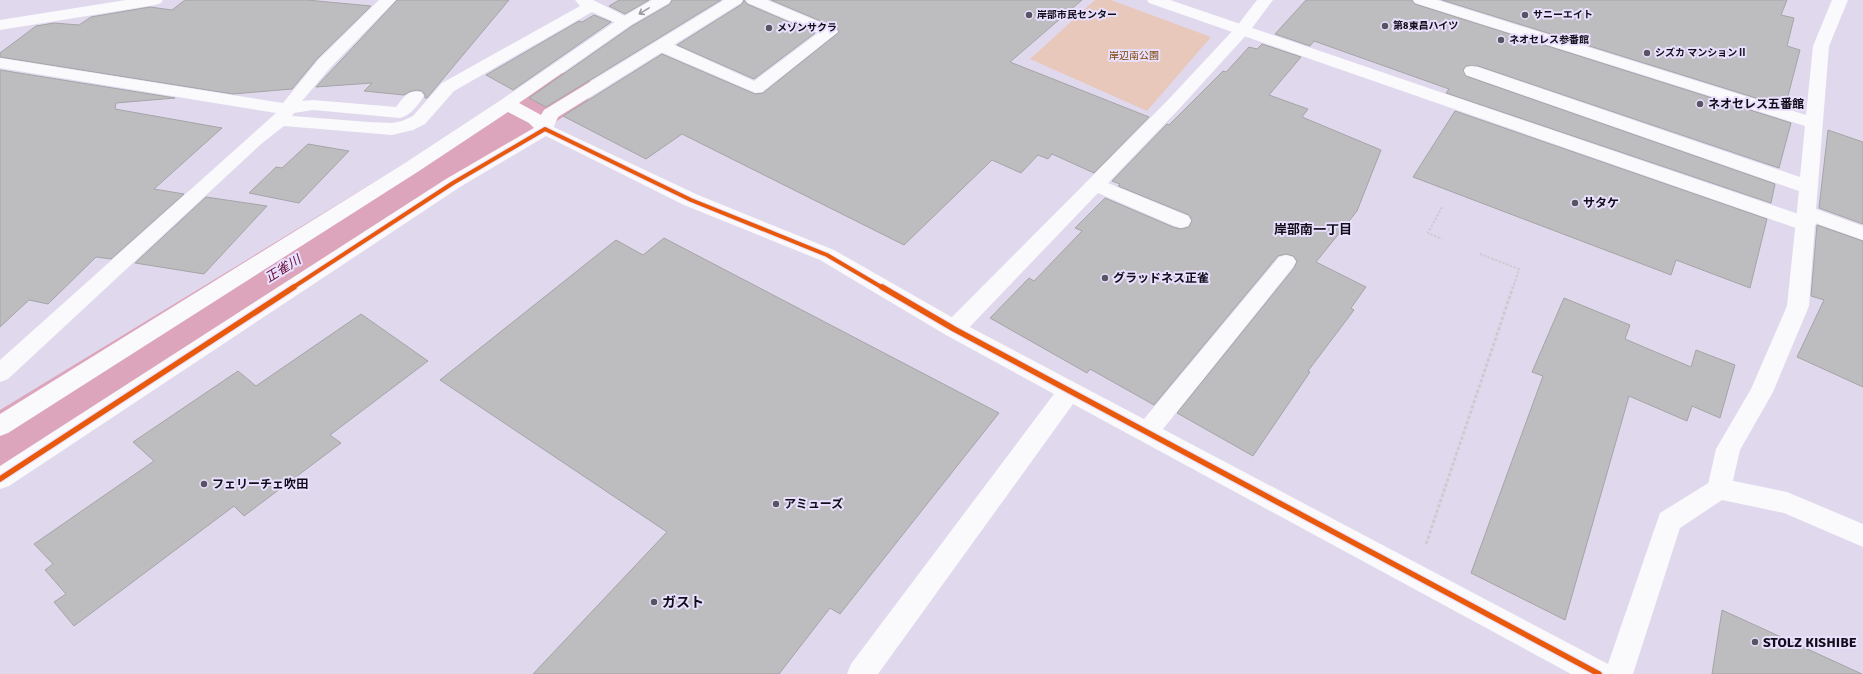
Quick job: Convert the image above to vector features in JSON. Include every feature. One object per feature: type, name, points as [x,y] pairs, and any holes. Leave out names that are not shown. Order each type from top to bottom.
[{"type":"street","points":[[0,25],[155,0]]},
{"type":"street","points":[[0,373],[284,114],[324,64],[388,0]]},
{"type":"street","points":[[0,426],[405,171],[512,107],[625,22],[663,0]]},
{"type":"street","points":[[0,479],[453,183],[540,124],[550,114],[735,0]]},
{"type":"street","points":[[662,46],[756,88],[830,32],[754,0]]},
{"type":"street","points":[[1155,0],[1806,218],[1863,233]]},
{"type":"street","points":[[954,329],[1174,105],[1243,29],[1265,0]]},
{"type":"street","points":[[1421,0],[1814,123]]},
{"type":"street","points":[[1719,489],[1728,449],[1761,392],[1798,306],[1821,46],[1840,0]]},
{"type":"street","points":[[0,63],[284,114],[376,128],[392,129],[407,126],[419,120],[448,87],[587,3],[625,22]]},
{"type":"street","points":[[1472,71],[1808,186]]},
{"type":"street","points":[[284,114],[313,105],[400,113],[414,96]]},
{"type":"street","points":[[512,107],[540,124],[691,200],[827,255],[954,329],[1068,392],[1147,432],[1599,674]]},
{"type":"street","points":[[1096,185],[1181,221]]},
{"type":"street","points":[[1147,432],[1286,262]]},
{"type":"street","points":[[861,674],[1068,392]]},
{"type":"street","points":[[1619,674],[1670,521],[1719,489],[1787,502],[1863,536]]},
{"type":"path","points":[[1442,207],[1428,233],[1442,239]]},
{"type":"path","points":[[1424,548],[1519,269],[1480,254]]},
{"type":"green space","name":"岸辺南公園","points":[[1095,0],[1111,0],[1211,37],[1147,111],[1030,59]]},
{"type":"building","points":[[185,0],[307,0],[371,6],[317,59],[292,89],[233,94],[0,57],[0,53],[36,26],[54,23],[79,25],[91,17],[150,7],[172,10]]},
{"type":"building","points":[[397,0],[509,0],[427,98],[425,98],[422,91],[417,90],[404,95],[364,91],[372,83],[316,87]]},
{"type":"building","points":[[619,0],[649,0],[625,14],[609,6]]},
{"type":"building","points":[[672,0],[721,0],[546,107],[529,98],[632,26],[670,4]]},
{"type":"building","points":[[744,0],[747,4],[815,33],[754,79],[677,45],[742,4]]},
{"type":"building","points":[[771,0],[1082,0],[1010,62],[1149,117],[1094,173],[1052,154],[1048,159],[1038,155],[1021,173],[992,160],[904,245],[682,134],[646,159],[563,116],[662,54],[755,94],[763,93],[839,32],[837,28]]},
{"type":"building","points":[[1306,0],[1412,0],[1415,4],[1791,123],[1779,168],[1478,66],[1466,66],[1463,70],[1466,76],[1775,184],[1771,203],[1446,93],[1449,89],[1314,41],[1310,46],[1275,34]]},
{"type":"building","points":[[1442,0],[1787,0],[1781,15],[1794,18],[1787,46],[1800,50],[1785,107]]},
{"type":"building","points":[[594,15],[611,22],[513,90],[486,75],[579,21],[582,22]]},
{"type":"building","points":[[1262,44],[1301,57],[1269,95],[1308,109],[1302,117],[1381,150],[1357,211],[1316,262],[1366,287],[1351,308],[1354,310],[1308,371],[1310,372],[1253,456],[1177,413],[1294,268],[1297,261],[1293,256],[1286,254],[1278,256],[1154,405],[1090,369],[1087,373],[990,318],[1029,278],[1034,281],[1082,231],[1075,228],[1105,198],[1173,227],[1181,229],[1189,227],[1192,220],[1189,215],[1118,186],[1120,184],[1112,181],[1167,124],[1169,125],[1223,71],[1226,72],[1249,47],[1257,49]]},
{"type":"building","points":[[0,70],[175,98],[116,103],[115,109],[222,128],[154,189],[184,194],[111,259],[96,257],[48,304],[29,300],[0,327]]},
{"type":"building","name":"サタケ","points":[[1455,111],[1767,219],[1750,288],[1676,260],[1671,275],[1413,177]]},
{"type":"building","points":[[1828,130],[1863,142],[1863,224],[1819,208]]},
{"type":"building","points":[[308,144],[349,151],[299,203],[249,193],[276,167],[282,168]]},
{"type":"building","points":[[206,197],[267,206],[204,274],[135,263]]},
{"type":"building","points":[[1817,225],[1863,241],[1863,387],[1797,357],[1824,300],[1811,296]]},
{"type":"building","name":"アミューズ","points":[[664,238],[999,413],[840,614],[830,608],[779,674],[533,674],[667,532],[440,380],[616,240],[643,255]]},
{"type":"building","points":[[1564,298],[1630,325],[1625,339],[1691,367],[1696,350],[1735,365],[1720,418],[1692,406],[1687,421],[1629,396],[1565,620],[1471,573],[1543,376],[1532,372]]},
{"type":"building","name":"フェリーチェ吹田","points":[[361,314],[428,361],[330,435],[341,443],[244,516],[234,506],[74,626],[54,602],[66,594],[45,570],[53,564],[34,544],[154,461],[133,442],[238,371],[256,386]]},
{"type":"building","name":"STOLZ KISHIBE","points":[[1722,610],[1862,674],[1712,674]]},
{"type":"waterway","name":"正雀川","points":[[0,449],[567,89]]},
{"type":"cycle path","points":[[0,479],[453,183],[545,129],[691,200],[827,255],[954,329],[1599,674]]},
{"type":"place","name":"岸部市民センター","points":[[1029,15]]},
{"type":"place","name":"サニーエイト","points":[[1525,15]]},
{"type":"place","name":"第8東昌ハイツ","points":[[1385,26]]},
{"type":"place","name":"メゾンサクラ","points":[[769,28]]},
{"type":"place","name":"ネオセレス参番館","points":[[1501,40]]},
{"type":"place","name":"シズカ マンションⅡ","points":[[1647,53]]},
{"type":"place","name":"ネオセレス五番館","points":[[1700,104]]},
{"type":"place","name":"サタケ","points":[[1575,203]]},
{"type":"place","name":"グラッドネス正雀","points":[[1105,278]]},
{"type":"place","name":"フェリーチェ吹田","points":[[204,484]]},
{"type":"place","name":"アミューズ","points":[[776,504]]},
{"type":"place","name":"ガスト","points":[[654,602]]},
{"type":"place","name":"STOLZ KISHIBE","points":[[1755,642]]},
{"type":"district","name":"岸部南一丁目","points":[[1313,230]]}]
